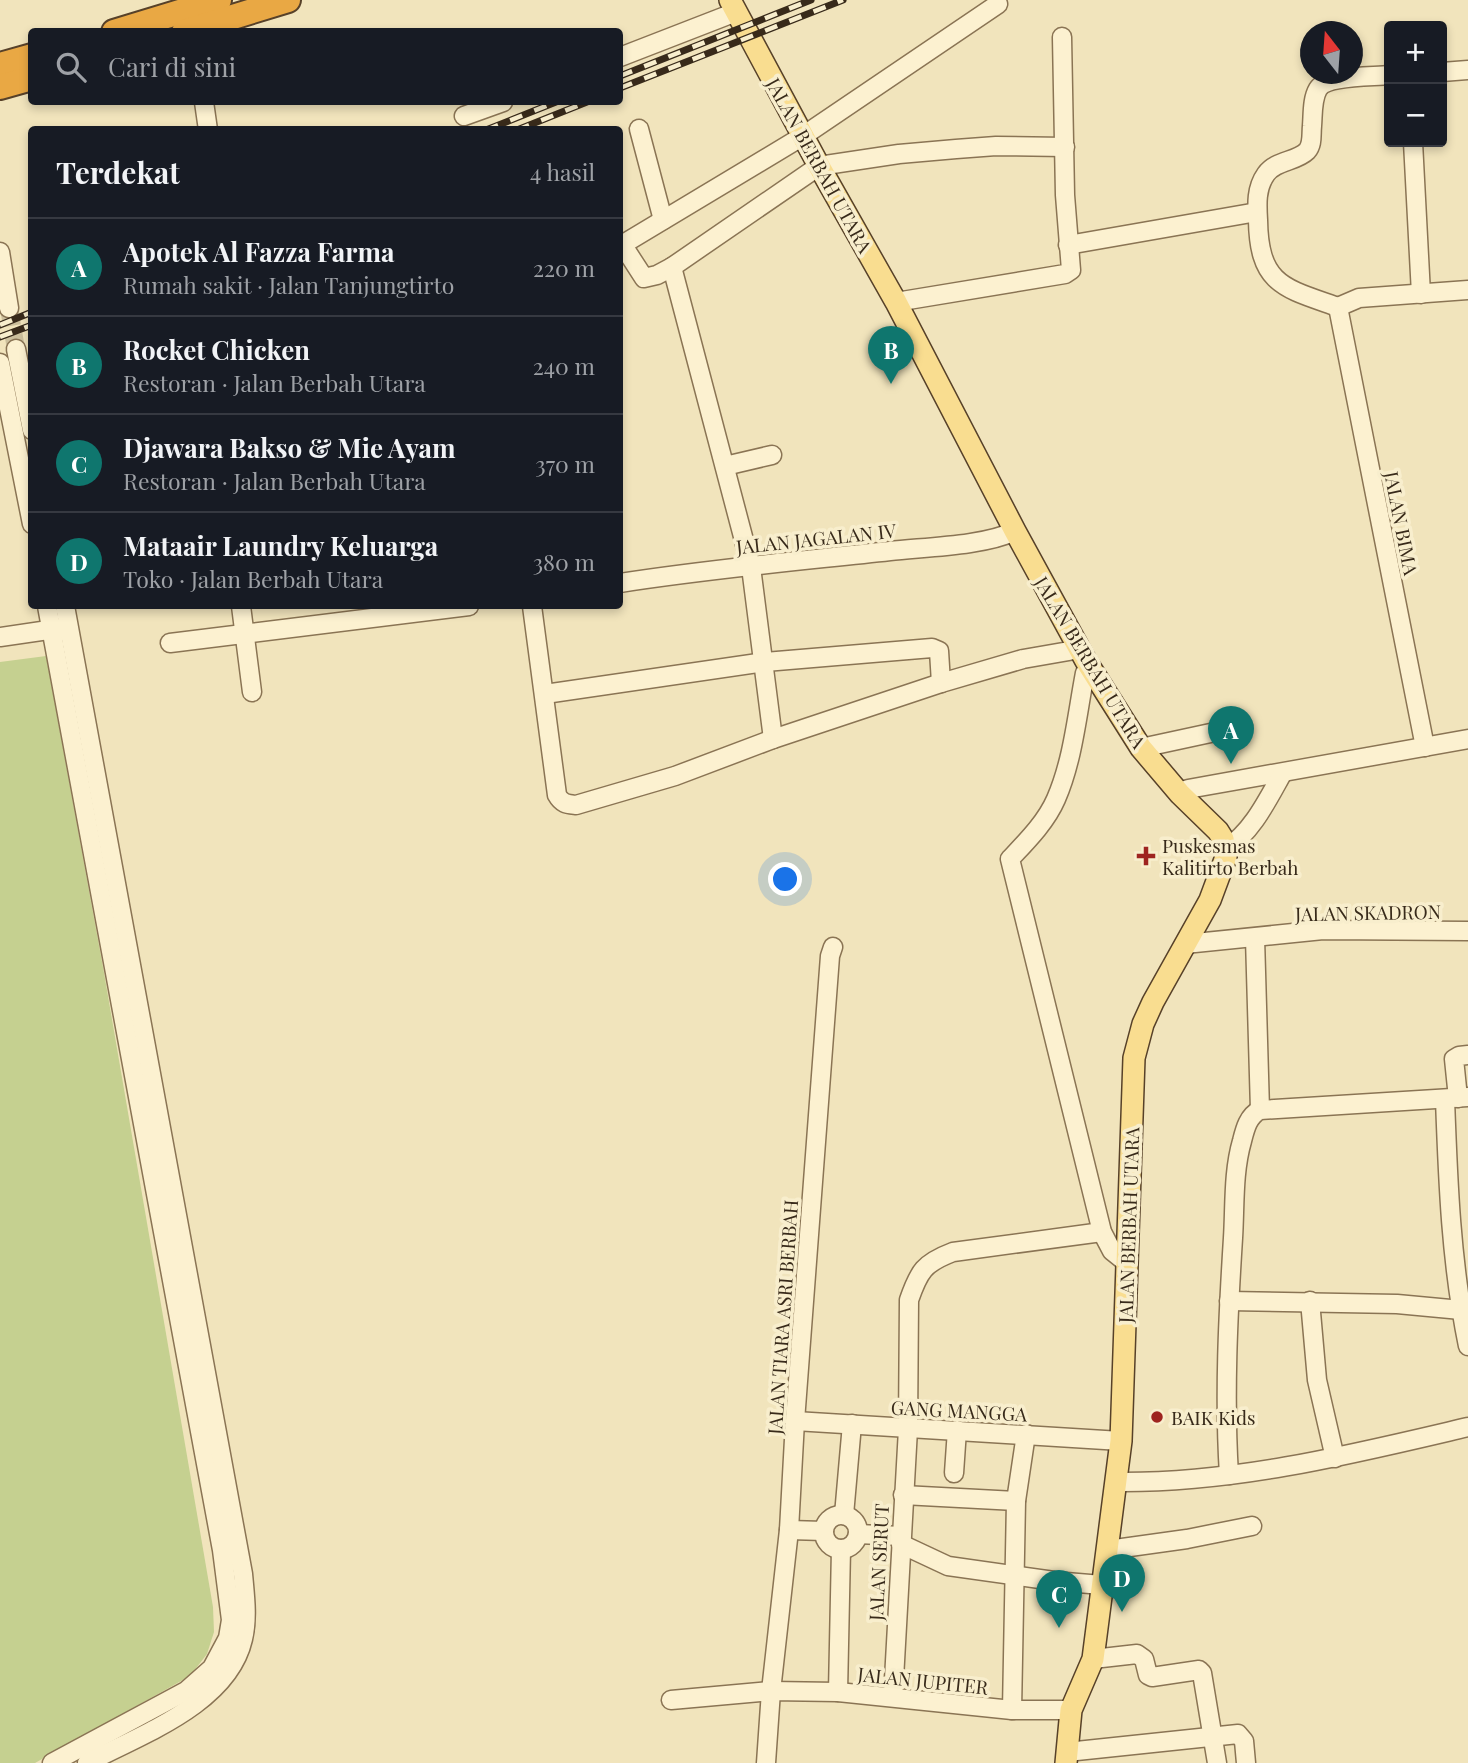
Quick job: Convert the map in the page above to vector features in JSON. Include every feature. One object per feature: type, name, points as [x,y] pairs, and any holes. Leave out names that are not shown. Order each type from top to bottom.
[{"type":"highway","points":[[127,28],[219,0]]},
{"type":"highway","points":[[197,28],[288,0]]},
{"type":"highway","points":[[0,65],[28,57]]},
{"type":"highway","points":[[0,87],[28,79]]},
{"type":"main road","name":"JALAN BERBAH UTARA","points":[[733,6],[896,302],[1015,531],[1090,667],[1141,748],[1180,794],[1218,831],[1226,848],[1226,857],[1210,900],[1166,976],[1143,1024],[1134,1058],[1118,1482],[1093,1659],[1070,1710],[1067,1757]]},
{"type":"street","points":[[623,244],[803,136],[998,4]]},
{"type":"street","points":[[623,56],[733,6]]},
{"type":"street","points":[[896,302],[1065,274],[1070,270],[1062,37]]},
{"type":"street","points":[[1447,72],[1468,70]]},
{"type":"street","points":[[1384,75],[1333,80],[1323,83],[1318,89],[1308,149],[1268,171],[1258,187],[1257,212],[1261,256],[1265,268],[1274,279],[1297,293],[1338,307],[1359,298],[1468,290]]},
{"type":"street","points":[[204,105],[207,126]]},
{"type":"street","points":[[464,116],[495,105]]},
{"type":"street","points":[[639,130],[663,220]]},
{"type":"street","points":[[623,248],[645,278],[657,275],[819,166],[899,154],[996,146],[1065,148]]},
{"type":"street","points":[[1413,147],[1421,293]]},
{"type":"street","points":[[1068,245],[1257,212]]},
{"type":"street","points":[[0,252],[9,308]]},
{"type":"street","points":[[672,267],[751,567],[773,739]]},
{"type":"street","name":"JALAN BIMA","points":[[1338,307],[1425,747]]},
{"type":"street","points":[[16,349],[28,410]]},
{"type":"street","points":[[0,363],[28,504]]},
{"type":"street","points":[[725,466],[772,455]]},
{"type":"street","name":"JALAN JAGALAN IV","points":[[623,583],[1002,537],[1015,531]]},
{"type":"street","points":[[49,609],[61,628],[132,971],[243,1574],[246,1621],[238,1657],[229,1674],[216,1689],[177,1716],[87,1763]]},
{"type":"street","points":[[52,1763],[163,1704],[201,1680],[222,1653],[231,1620],[222,1550],[112,966],[61,628],[64,609]]},
{"type":"street","points":[[241,609],[252,692]]},
{"type":"street","points":[[170,643],[446,609]]},
{"type":"street","points":[[532,609],[558,795],[561,801],[576,805],[675,776],[773,739],[941,683],[1023,659],[1069,651],[1079,646]]},
{"type":"street","points":[[0,637],[61,628]]},
{"type":"street","points":[[545,694],[765,662],[932,648],[939,651],[941,658],[941,683]]},
{"type":"street","points":[[1090,667],[1085,673],[1069,763],[1055,802],[1034,833],[1010,859],[1102,1231],[1112,1251],[1126,1263]]},
{"type":"street","points":[[1141,748],[1243,726]]},
{"type":"street","points":[[1180,794],[1188,789],[1468,739]]},
{"type":"street","points":[[1226,848],[1238,841],[1282,774]]},
{"type":"street","name":"JALAN SKADRON","points":[[1185,944],[1323,930],[1468,932]]},
{"type":"street","points":[[1255,937],[1260,1110]]},
{"type":"street","name":"JALAN TIARA ASRI BERBAH","points":[[766,1763],[789,1530],[830,956],[833,947]]},
{"type":"street","points":[[112,966],[132,971]]},
{"type":"street","points":[[1468,1055],[1454,1059],[1457,1098],[1450,1223],[1468,1346]]},
{"type":"street","points":[[1229,1475],[1225,1419],[1229,1301],[1241,1144],[1249,1120],[1260,1110],[1457,1098]]},
{"type":"street","name":"JALAN SERUT","points":[[893,1697],[908,1429],[909,1300],[915,1281],[923,1267],[934,1259],[953,1252],[1102,1231]]},
{"type":"street","points":[[1229,1301],[1397,1304],[1461,1310]]},
{"type":"street","points":[[1310,1301],[1317,1380],[1335,1458]]},
{"type":"street","name":"GANG MANGGA","points":[[795,1421],[1121,1441]]},
{"type":"street","points":[[844,1515],[852,1424]]},
{"type":"street","points":[[1118,1482],[1229,1475],[1335,1458],[1468,1427]]},
{"type":"street","points":[[954,1472],[957,1430]]},
{"type":"street","points":[[1012,1710],[1016,1501],[1026,1434]]},
{"type":"street","points":[[903,1495],[1016,1501]]},
{"type":"street","points":[[844,1515],[855,1522],[858,1534],[853,1544],[841,1549],[827,1542],[824,1531],[831,1519],[844,1515]]},
{"type":"street","points":[[1108,1550],[1187,1539],[1252,1526]]},
{"type":"street","points":[[789,1530],[824,1531]]},
{"type":"street","points":[[858,1534],[901,1540],[948,1566],[1102,1585]]},
{"type":"street","points":[[838,1692],[841,1549]]},
{"type":"street","points":[[1093,1659],[1137,1654],[1144,1659],[1147,1675],[1152,1676],[1199,1670],[1202,1673],[1217,1763]]},
{"type":"street","name":"JALAN JUPITER","points":[[671,1700],[771,1691],[838,1692],[1012,1710],[1070,1710]]},
{"type":"street","points":[[1067,1757],[1238,1734],[1242,1737],[1247,1763]]},
{"type":"green space","points":[[46,656],[103,967],[213,1607],[214,1632],[207,1654],[190,1676],[35,1763],[0,1763],[0,662]]},
{"type":"tunnel","points":[[9,308],[16,349]]},
{"type":"railway","points":[[623,75],[811,0]]},
{"type":"railway","points":[[623,87],[843,0]]},
{"type":"railway","points":[[496,126],[548,105]]},
{"type":"railway","points":[[527,126],[580,105]]},
{"type":"railway","points":[[0,325],[28,314]]},
{"type":"railway","points":[[0,337],[28,326]]},
{"type":"place","name":"Rocket Chicken","points":[[891,384]]},
{"type":"place","name":"Apotek Al Fazza Farma","points":[[1231,764]]},
{"type":"place","name":"Puskesmas Kalitirto Berbah","points":[[1146,856]]},
{"type":"place","name":"BAIK Kids","points":[[1157,1417]]},
{"type":"place","name":"Mataair Laundry Keluarga","points":[[1122,1612]]},
{"type":"place","name":"Djawara Bakso & Mie Ayam","points":[[1059,1628]]}]
